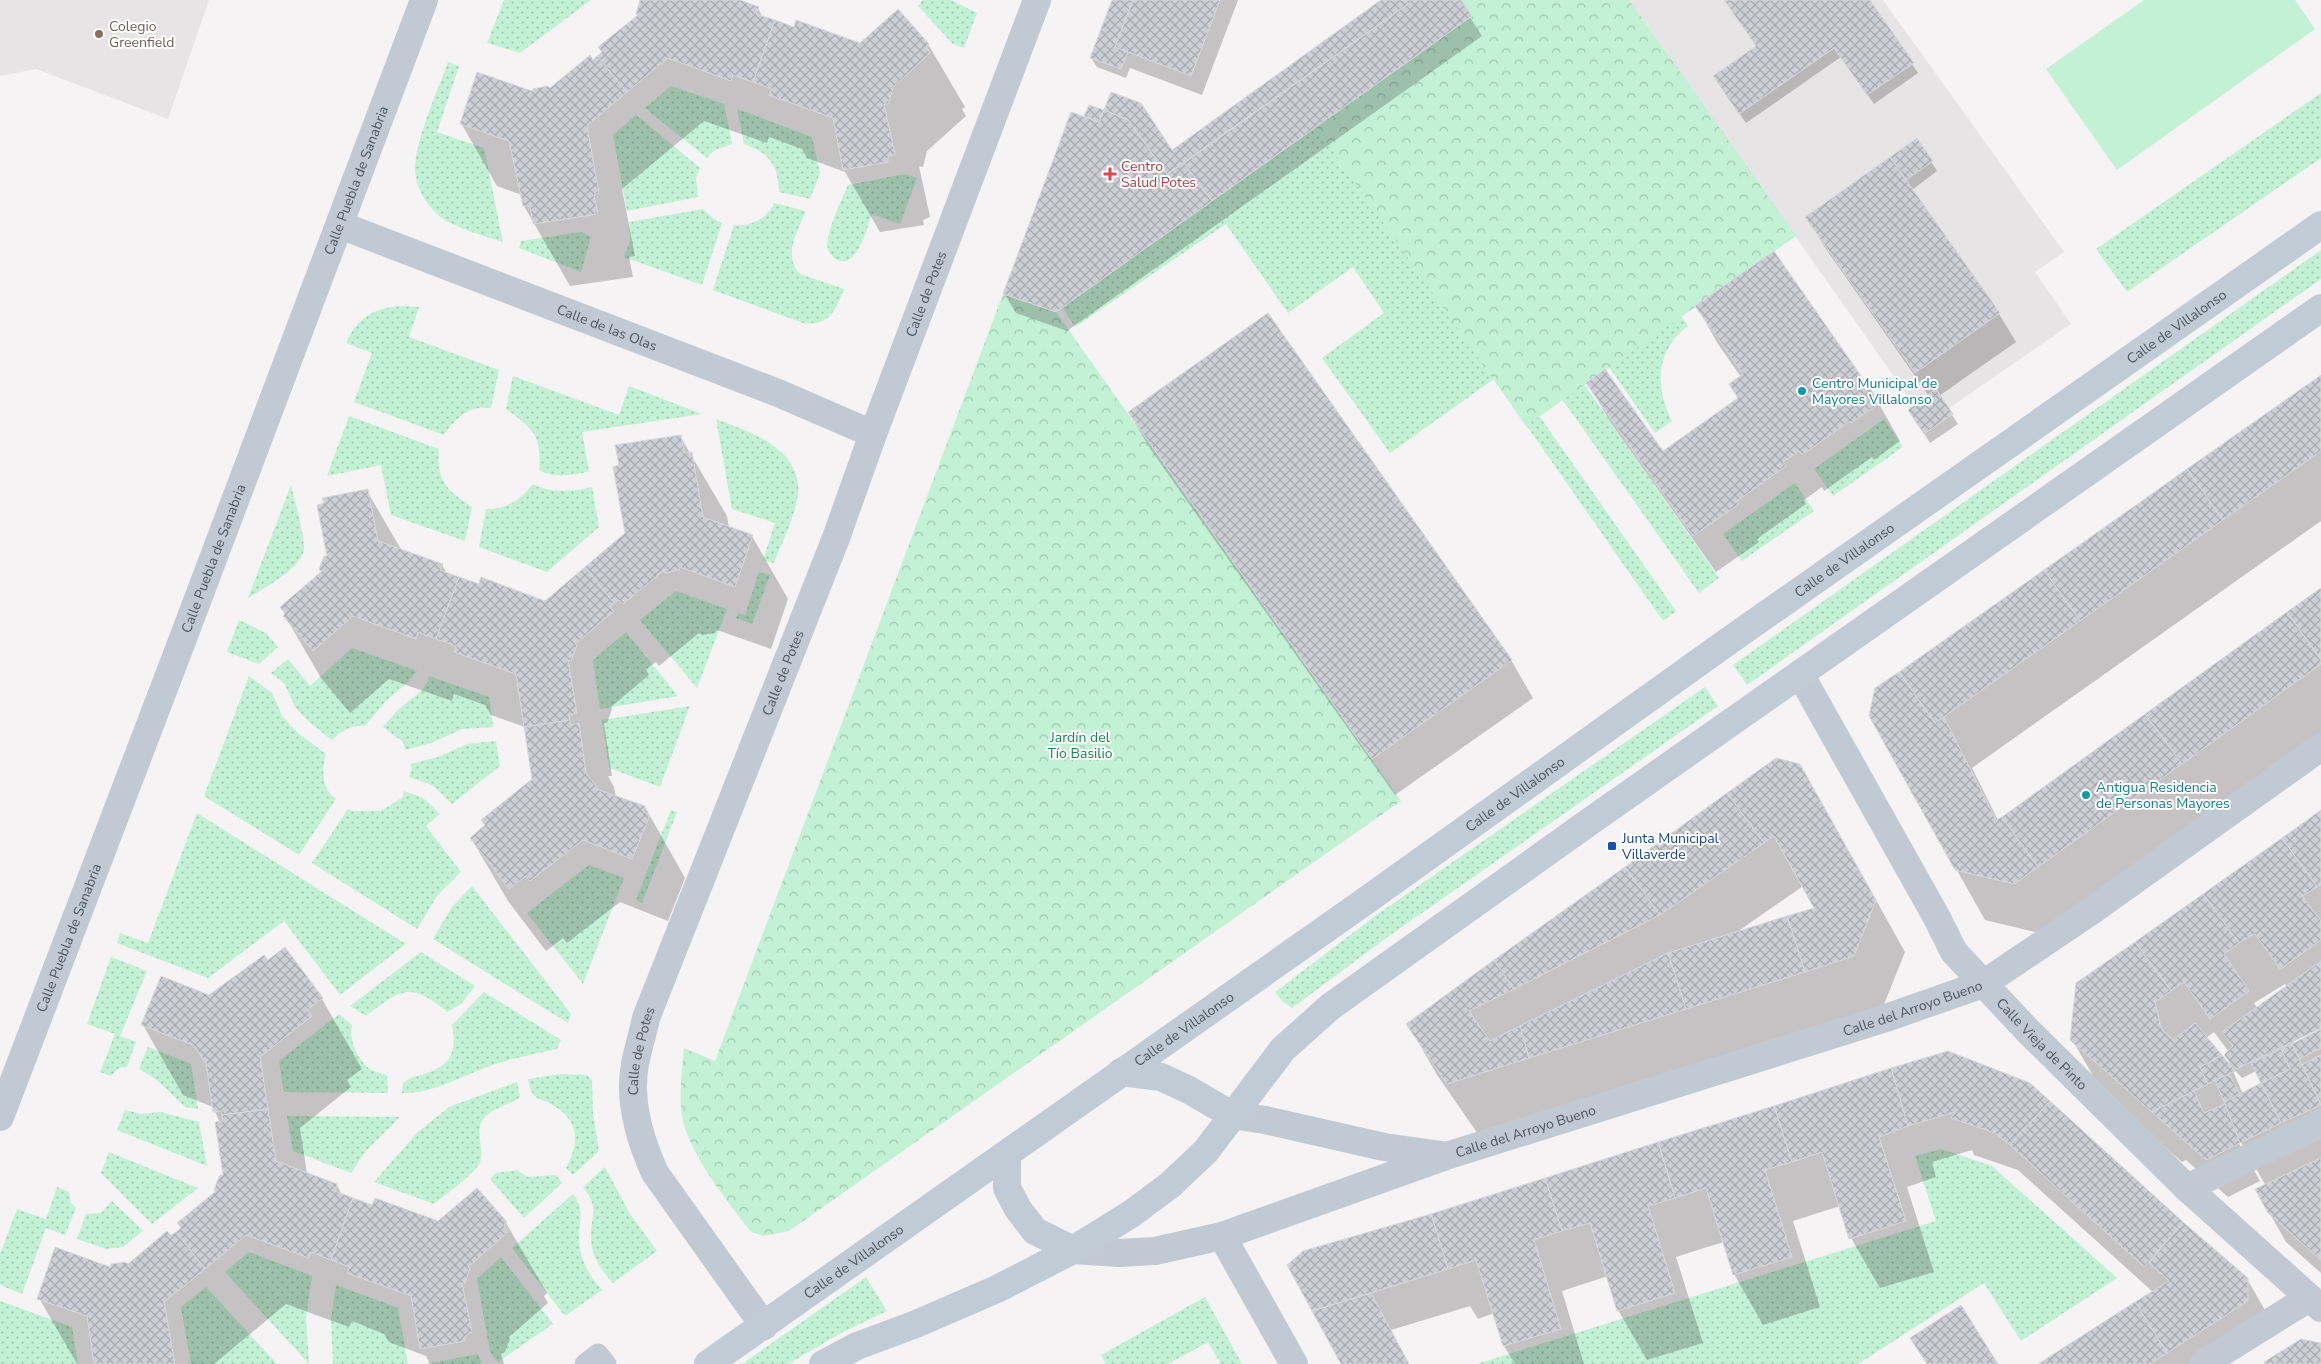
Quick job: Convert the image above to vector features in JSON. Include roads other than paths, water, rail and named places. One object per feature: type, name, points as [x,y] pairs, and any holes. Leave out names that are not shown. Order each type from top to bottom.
[{"type":"main road","name":"Calle de Villalonso","points":[[708,1364],[1364,902],[1723,644],[2321,224]]},
{"type":"main road","points":[[823,1364],[857,1346],[916,1324],[997,1289],[1073,1250],[1131,1214],[1170,1186],[1206,1150],[1283,1049],[1330,1007],[2321,308]]},
{"type":"main road","points":[[1121,1072],[1161,1077],[1189,1090],[1232,1115]]},
{"type":"main road","points":[[1007,1155],[1007,1188],[1018,1209],[1035,1231],[1073,1250]]},
{"type":"street","name":"Calle Puebla de Sanabria","points":[[0,1117],[424,0]]},
{"type":"street","name":"Calle de Potes","points":[[764,1326],[655,1173],[643,1145],[634,1109],[634,1065],[646,1018],[836,538],[873,434],[1038,0]]},
{"type":"street","name":"Calle de las Olas","points":[[340,225],[778,394],[873,434]]},
{"type":"street","name":"Calle Vieja de Pinto","points":[[1800,674],[1936,916],[1954,952],[1983,984],[2187,1188],[2315,1303]]},
{"type":"street","name":"Calle del Arroyo Bueno","points":[[1073,1250],[1119,1253],[1155,1251],[1222,1236],[1446,1156],[1878,1021],[1983,984],[2087,914],[2321,747]]},
{"type":"street","name":"Calle del Arroyo Bueno","points":[[1232,1115],[1265,1120],[1384,1147],[1446,1156]]},
{"type":"street","points":[[2187,1188],[2321,1123]]},
{"type":"street","points":[[1222,1236],[1294,1364]]},
{"type":"street","points":[[2203,1364],[2315,1303]]},
{"type":"lane","points":[[585,1364],[598,1354],[606,1364]]},
{"type":"place","name":"Colegio Greenfield","points":[[99,34]]},
{"type":"place","name":"Centro Salud Potes","points":[[1110,174]]},
{"type":"place","name":"Centro Municipal de Mayores Villalonso","points":[[1802,391]]},
{"type":"place","name":"Antigua Residencia de Personas Mayores","points":[[2086,795]]},
{"type":"place","name":"Junta Municipal Villaverde","points":[[1612,846]]},
{"type":"park label","name":"Jardín del Tío Basilio","points":[[1080,746]]}]
